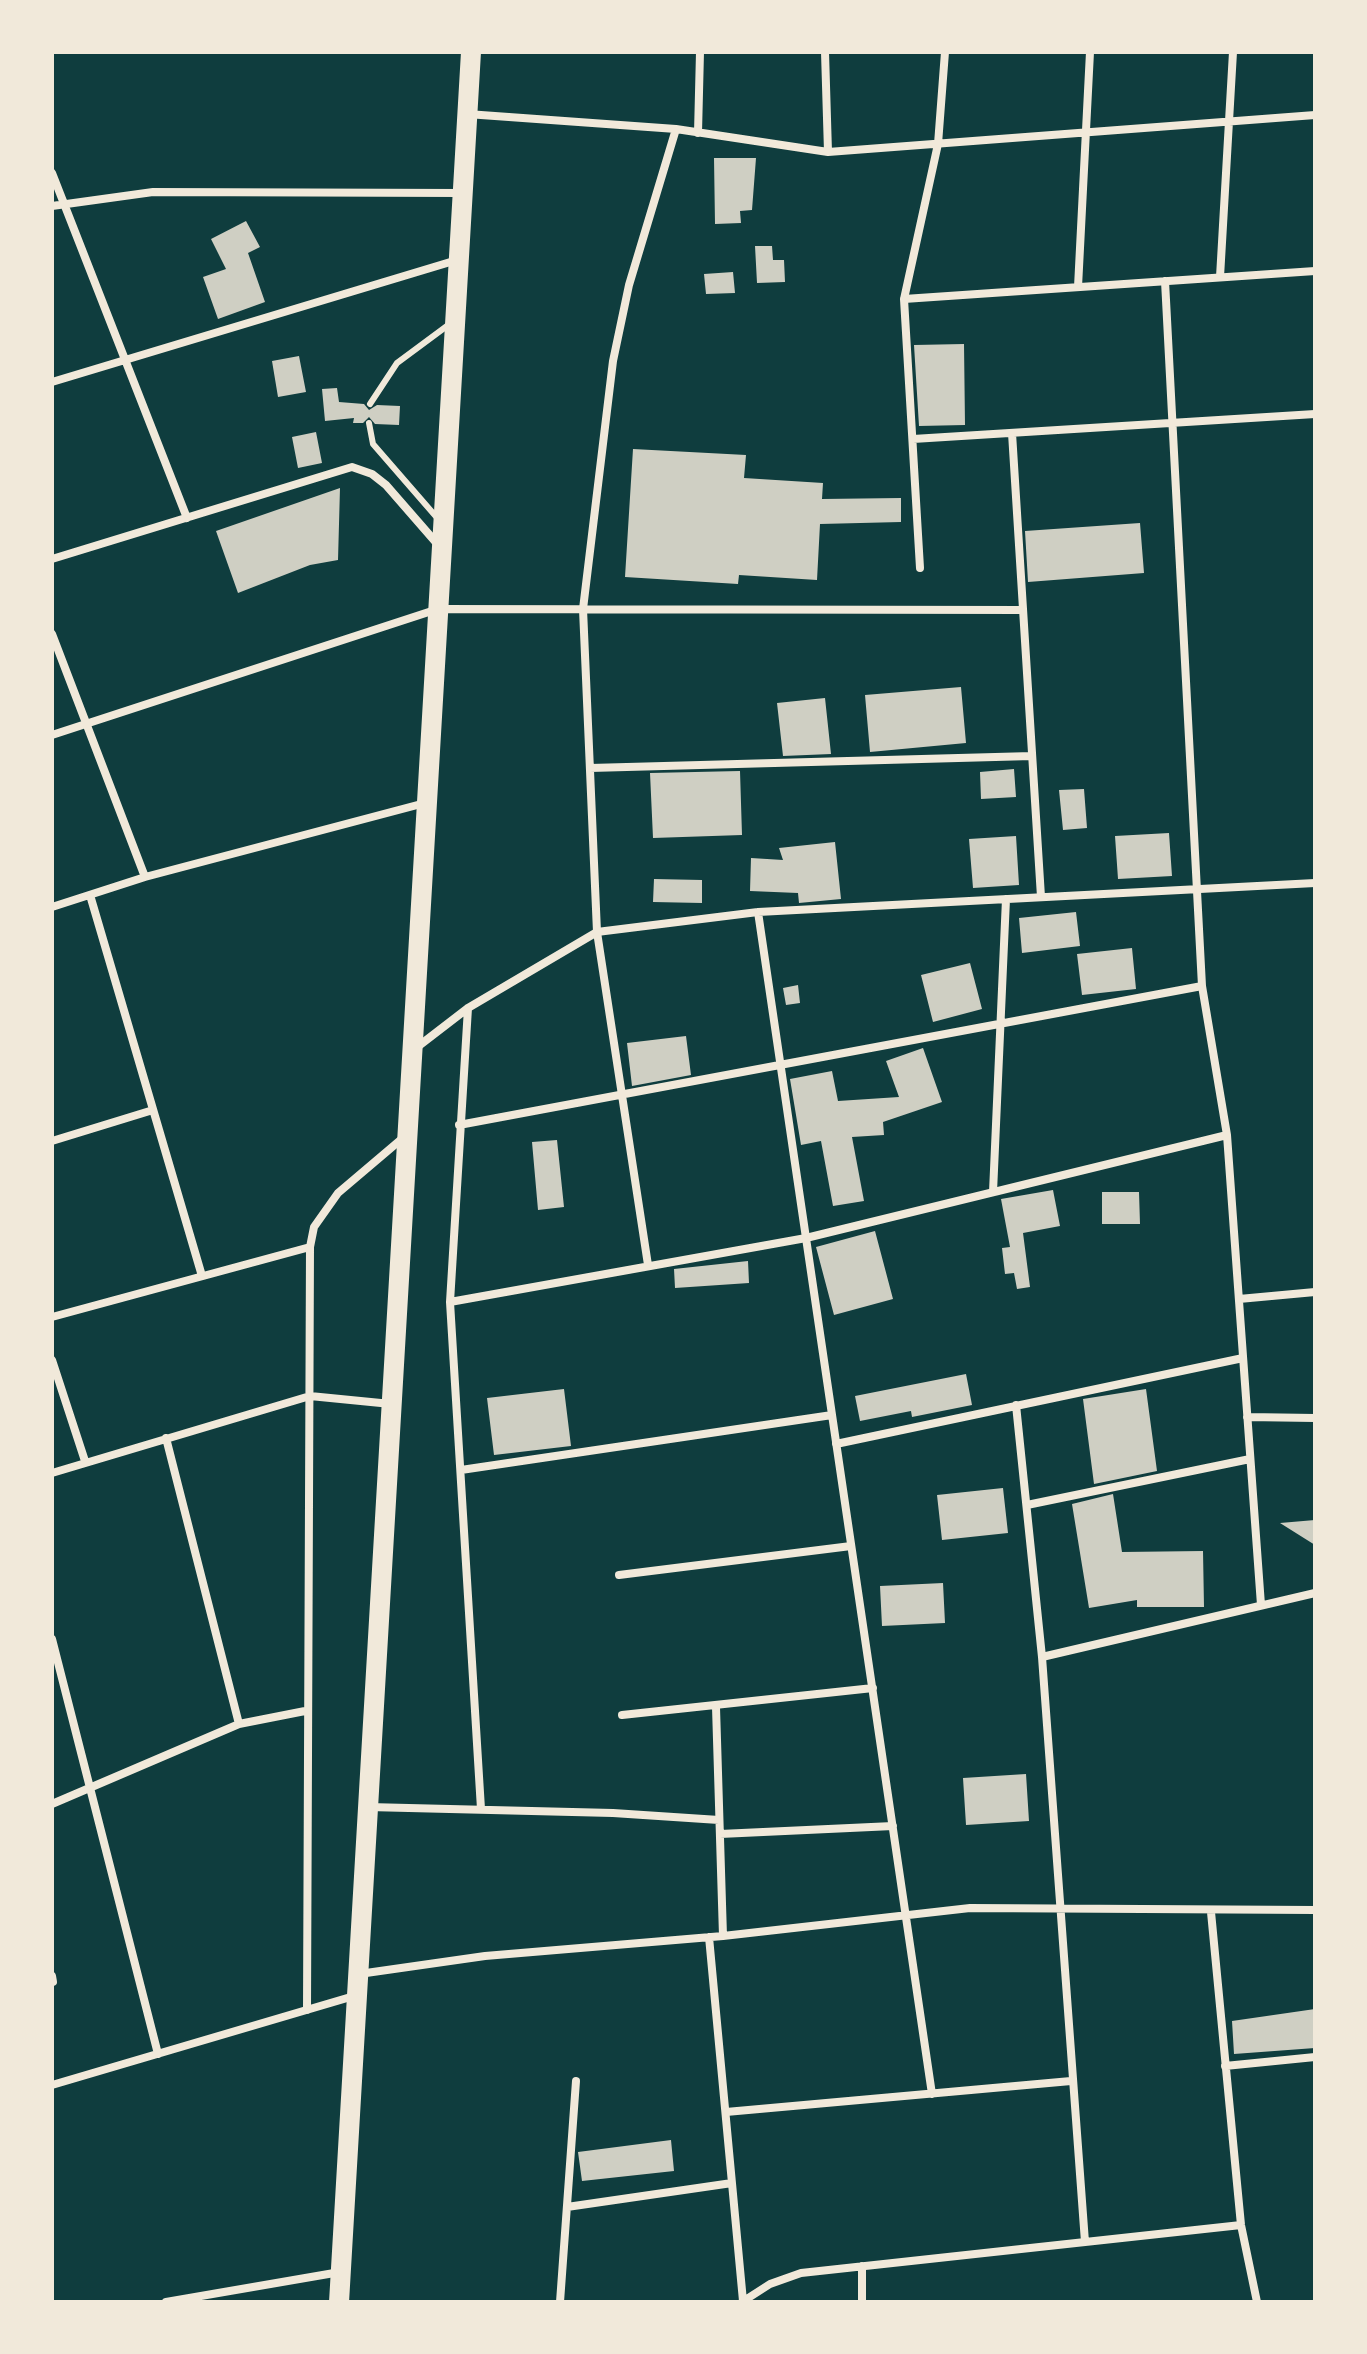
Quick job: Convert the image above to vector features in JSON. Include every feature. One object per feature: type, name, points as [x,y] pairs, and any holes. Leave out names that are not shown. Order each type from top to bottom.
[{"type":"highway","points":[[339,2302],[471,52]]},
{"type":"street","points":[[698,133],[700,52]]},
{"type":"street","points":[[825,52],[828,152]]},
{"type":"street","points":[[920,568],[904,299],[938,144],[945,52]]},
{"type":"street","points":[[1078,287],[1090,52]]},
{"type":"street","points":[[1220,277],[1233,52]]},
{"type":"street","points":[[467,114],[676,129],[828,152],[1315,115]]},
{"type":"street","points":[[648,1265],[597,932],[583,609],[613,361],[629,285],[676,129]]},
{"type":"street","points":[[52,173],[187,518]]},
{"type":"street","points":[[52,206],[153,192],[462,193]]},
{"type":"street","points":[[52,382],[458,260]]},
{"type":"street","points":[[904,299],[1315,271]]},
{"type":"street","points":[[1165,281],[1202,986],[1227,1135],[1261,1605]]},
{"type":"street","points":[[913,439],[1315,414]]},
{"type":"street","points":[[1012,433],[1041,897]]},
{"type":"street","points":[[52,559],[352,467],[372,474],[386,485],[440,547]]},
{"type":"street","points":[[52,735],[438,609],[1023,610]]},
{"type":"street","points":[[52,634],[145,877]]},
{"type":"street","points":[[590,768],[1032,756]]},
{"type":"street","points":[[52,907],[145,877],[426,802]]},
{"type":"street","points":[[412,1052],[468,1008],[597,932],[758,912],[1315,883]]},
{"type":"street","points":[[90,895],[202,1276]]},
{"type":"street","points":[[993,1192],[1006,899]]},
{"type":"street","points":[[758,912],[932,2094]]},
{"type":"street","points":[[459,1125],[1000,1027],[1202,986]]},
{"type":"street","points":[[468,1008],[450,1302],[481,1809]]},
{"type":"street","points":[[52,1141],[153,1110]]},
{"type":"street","points":[[307,2010],[305,1711],[310,1247],[314,1227],[338,1193],[407,1134]]},
{"type":"street","points":[[450,1302],[806,1238],[1227,1135]]},
{"type":"street","points":[[52,1317],[310,1247]]},
{"type":"street","points":[[1239,1299],[1315,1292]]},
{"type":"street","points":[[836,1444],[1243,1358]]},
{"type":"street","points":[[52,1360],[85,1461]]},
{"type":"street","points":[[52,1473],[310,1396],[391,1404]]},
{"type":"street","points":[[1016,1405],[1042,1657],[1063,1908],[1071,2081],[1085,2242]]},
{"type":"street","points":[[461,1470],[832,1415]]},
{"type":"street","points":[[1247,1417],[1315,1418]]},
{"type":"street","points":[[166,1438],[239,1724]]},
{"type":"street","points":[[1027,1505],[1250,1459]]},
{"type":"street","points":[[619,1575],[851,1546]]},
{"type":"street","points":[[1042,1657],[1315,1593]]},
{"type":"street","points":[[52,1639],[93,1789],[158,2054]]},
{"type":"street","points":[[622,1715],[873,1688]]},
{"type":"street","points":[[716,1707],[723,1936]]},
{"type":"street","points":[[52,1804],[239,1724],[305,1711]]},
{"type":"street","points":[[368,1807],[719,1820]]},
{"type":"street","points":[[720,1834],[893,1826]]},
{"type":"street","points":[[358,1974],[485,1956],[723,1936],[970,1908],[1211,1912],[1315,1910]]},
{"type":"street","points":[[1211,1912],[1241,2225],[1257,2302]]},
{"type":"street","points":[[709,1937],[743,2302],[770,2284],[801,2273],[1241,2225]]},
{"type":"street","points":[[52,2085],[357,1995]]},
{"type":"street","points":[[1225,2066],[1315,2057]]},
{"type":"street","points":[[560,2302],[576,2081]]},
{"type":"street","points":[[726,2112],[1071,2081]]},
{"type":"street","points":[[567,2207],[732,2183]]},
{"type":"street","points":[[862,2266],[862,2302]]},
{"type":"street","points":[[166,2302],[341,2271]]},
{"type":"lane","points":[[370,404],[397,363],[455,320]]},
{"type":"lane","points":[[369,423],[373,444],[442,523]]},
{"type":"building","points":[[714,158],[756,158],[752,210],[740,211],[741,223],[715,224]]},
{"type":"building","points":[[246,221],[260,247],[248,253],[265,302],[218,319],[203,277],[226,269],[211,239]]},
{"type":"building","points":[[755,246],[772,246],[773,260],[784,260],[785,282],[757,283]]},
{"type":"building","points":[[733,272],[735,293],[706,294],[704,274]]},
{"type":"building","points":[[964,344],[965,425],[919,426],[914,345]]},
{"type":"building","points":[[299,356],[306,392],[278,397],[272,361]]},
{"type":"building","points":[[337,388],[339,402],[364,404],[369,410],[377,405],[400,406],[399,425],[375,424],[369,417],[363,423],[353,423],[354,418],[325,421],[322,389]]},
{"type":"building","points":[[316,432],[322,463],[298,468],[292,437]]},
{"type":"building","points":[[633,449],[746,455],[744,478],[823,483],[822,499],[901,498],[901,522],[820,524],[817,580],[739,575],[738,584],[625,577]]},
{"type":"building","points":[[340,488],[338,560],[310,565],[238,593],[216,531]]},
{"type":"building","points":[[1140,523],[1144,573],[1028,582],[1025,531]]},
{"type":"building","points":[[961,687],[966,743],[870,752],[865,695]]},
{"type":"building","points":[[825,698],[831,754],[783,756],[777,703]]},
{"type":"building","points":[[1014,769],[1016,797],[981,799],[980,772]]},
{"type":"building","points":[[740,771],[742,835],[653,838],[650,773]]},
{"type":"building","points":[[1084,789],[1087,828],[1063,830],[1059,790]]},
{"type":"building","points":[[1169,833],[1172,876],[1118,879],[1115,836]]},
{"type":"building","points":[[1016,836],[1019,885],[973,888],[969,839]]},
{"type":"building","points":[[835,842],[841,899],[799,903],[798,893],[750,891],[751,858],[783,860],[779,848]]},
{"type":"building","points":[[654,879],[702,880],[702,903],[653,902]]},
{"type":"building","points":[[1076,912],[1080,946],[1022,953],[1019,918]]},
{"type":"building","points":[[1132,948],[1136,989],[1082,995],[1077,954]]},
{"type":"building","points":[[970,963],[982,1009],[933,1022],[921,975]]},
{"type":"building","points":[[798,985],[800,1003],[786,1005],[783,988]]},
{"type":"building","points":[[686,1036],[691,1075],[632,1086],[627,1043]]},
{"type":"building","points":[[923,1048],[942,1102],[883,1122],[884,1135],[852,1137],[864,1201],[833,1206],[821,1141],[801,1145],[790,1079],[832,1071],[838,1101],[899,1097],[886,1061]]},
{"type":"building","points":[[557,1140],[564,1207],[538,1210],[532,1142]]},
{"type":"building","points":[[1053,1190],[1060,1226],[1023,1233],[1030,1287],[1017,1289],[1014,1273],[1005,1274],[1002,1248],[1010,1247],[1001,1199]]},
{"type":"building","points":[[1102,1192],[1139,1192],[1140,1224],[1102,1224]]},
{"type":"building","points":[[875,1231],[893,1299],[834,1315],[816,1247]]},
{"type":"building","points":[[748,1261],[749,1283],[675,1288],[674,1269]]},
{"type":"building","points":[[966,1374],[972,1405],[912,1417],[911,1411],[860,1421],[855,1396]]},
{"type":"building","points":[[564,1389],[571,1446],[494,1455],[487,1398]]},
{"type":"building","points":[[1146,1389],[1157,1471],[1094,1484],[1083,1399]]},
{"type":"building","points":[[1003,1488],[1008,1533],[942,1540],[937,1495]]},
{"type":"building","points":[[1113,1494],[1122,1552],[1203,1551],[1204,1607],[1137,1607],[1137,1600],[1089,1608],[1072,1504]]},
{"type":"building","points":[[1315,1520],[1315,1545],[1280,1523]]},
{"type":"building","points":[[943,1583],[945,1623],[882,1626],[880,1586]]},
{"type":"building","points":[[1026,1774],[1029,1821],[966,1825],[963,1778]]},
{"type":"building","points":[[1315,2009],[1315,2048],[1234,2054],[1232,2021]]},
{"type":"building","points":[[671,2140],[674,2171],[582,2181],[578,2152]]}]
